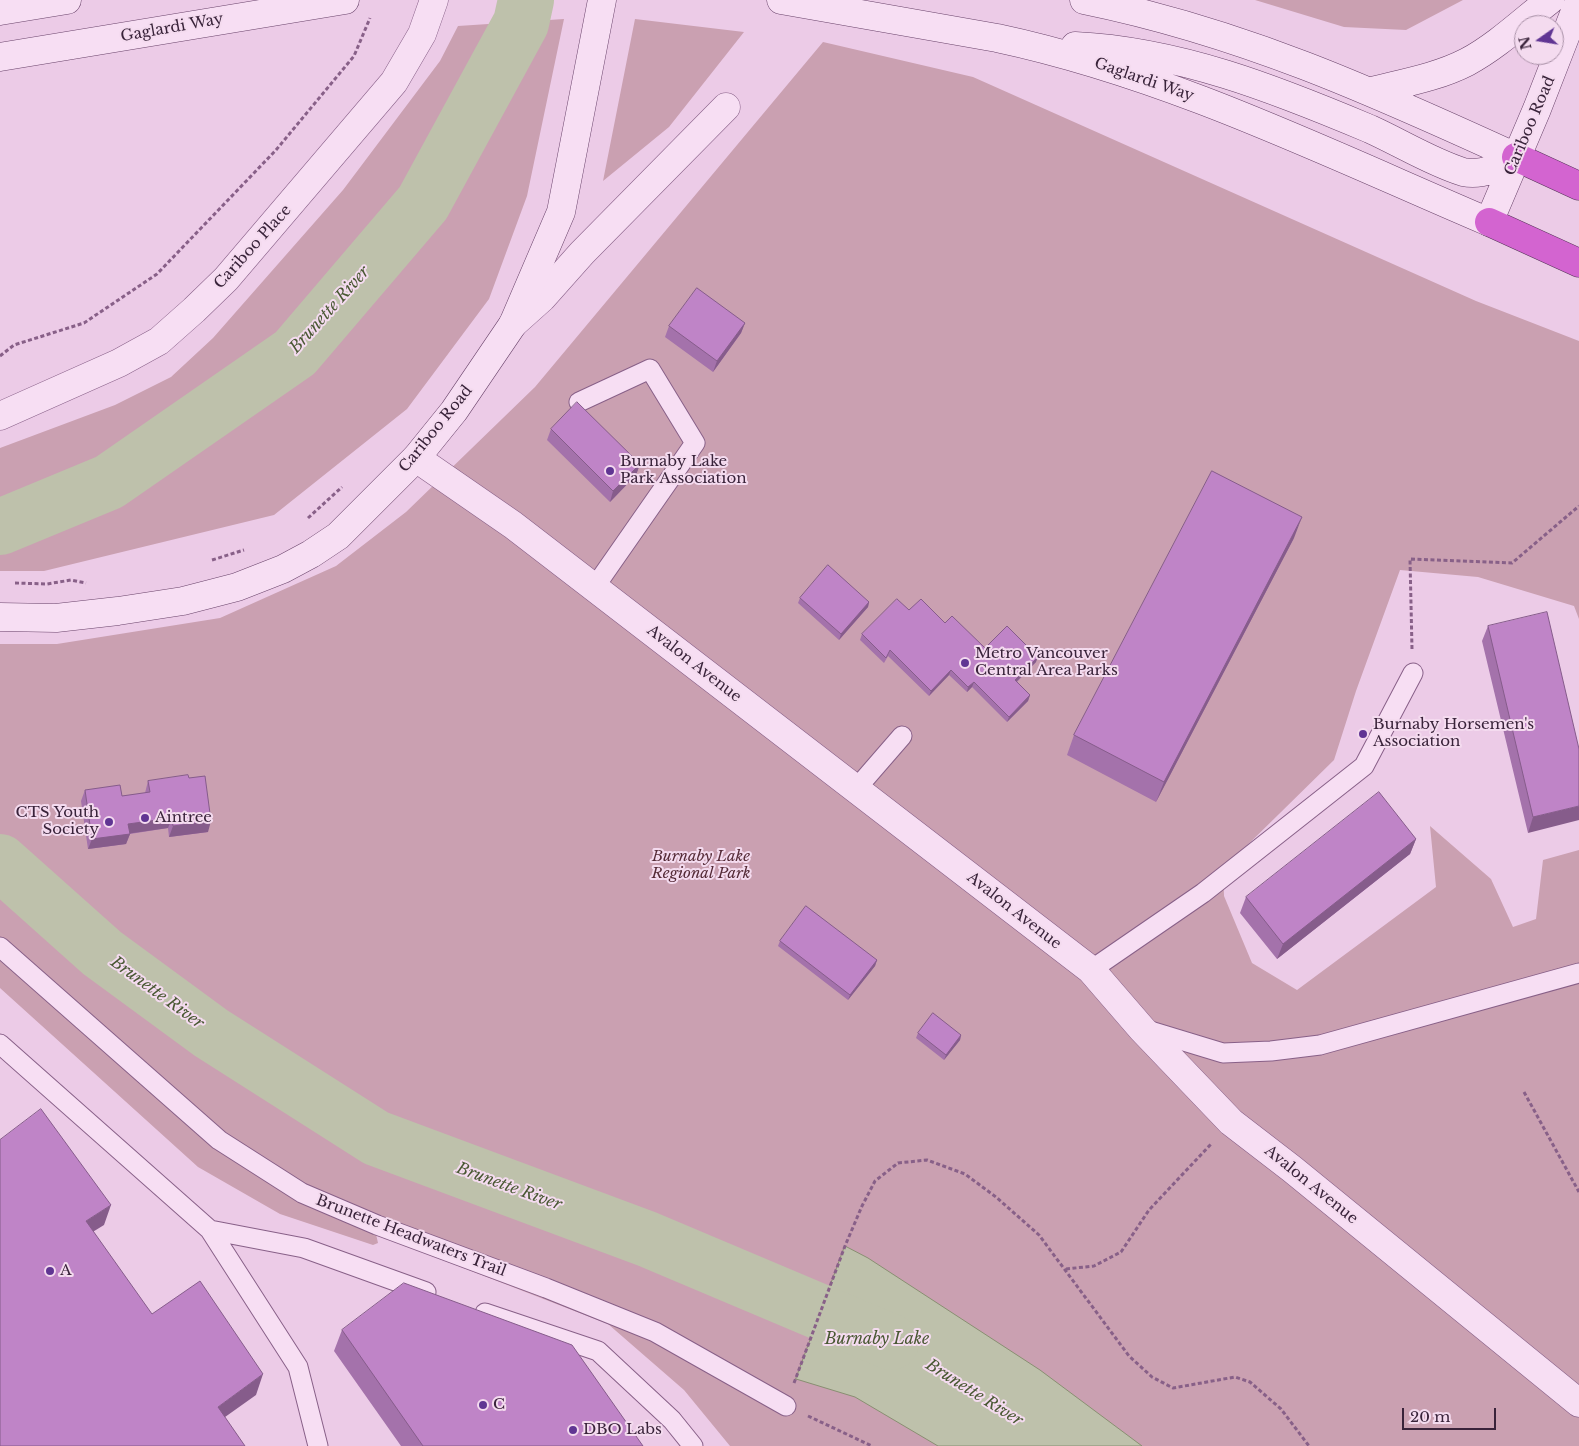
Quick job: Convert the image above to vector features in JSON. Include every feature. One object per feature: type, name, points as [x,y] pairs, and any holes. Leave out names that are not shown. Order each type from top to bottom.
[{"type":"highway","points":[[1516,157],[1579,186]]},
{"type":"highway","points":[[1489,222],[1579,263]]},
{"type":"street","points":[[0,10],[67,0]]},
{"type":"street","name":"Cariboo Place","points":[[0,416],[119,363],[159,341],[194,310],[232,272],[394,82],[422,34],[434,0]]},
{"type":"street","name":"Cariboo Road","points":[[5,617],[56,618],[182,601],[237,587],[283,569],[311,554],[338,536],[416,458],[454,411],[513,324],[561,212],[602,0]]},
{"type":"street","name":"Gaglardi Way","points":[[781,0],[1031,45],[1128,73],[1250,118],[1489,222]]},
{"type":"street","points":[[1084,0],[1193,26],[1258,47],[1372,91],[1516,157]]},
{"type":"street","points":[[1372,91],[1437,74],[1469,61],[1498,42],[1550,0]]},
{"type":"street","name":"Gaglardi Way","points":[[0,57],[335,1]]},
{"type":"street","name":"Cariboo Road","points":[[1489,222],[1579,1]]},
{"type":"street","points":[[1031,45],[1116,49],[1204,66],[1280,93],[1370,129],[1471,174],[1488,171],[1516,157]]},
{"type":"street","points":[[513,324],[542,298],[582,253],[726,107]]},
{"type":"street","name":"Avalon Avenue","points":[[416,458],[513,526],[1091,970],[1142,1029],[1231,1122],[1579,1403]]},
{"type":"lane","points":[[579,402],[650,369],[695,443],[594,588]]},
{"type":"lane","points":[[1091,970],[1203,893],[1364,766],[1413,673]]},
{"type":"lane","points":[[856,789],[902,736]]},
{"type":"lane","name":"Brunette Headwaters Trail","points":[[0,947],[219,1140],[302,1193],[377,1225],[546,1288],[655,1332],[786,1406]]},
{"type":"lane","points":[[1142,1029],[1223,1053],[1272,1051],[1320,1046],[1579,973]]},
{"type":"lane","points":[[0,1044],[210,1230],[298,1367],[318,1446]]},
{"type":"lane","points":[[210,1230],[304,1248],[440,1297]]},
{"type":"lane","points":[[467,1307],[598,1351],[672,1420],[693,1446]]},
{"type":"path","points":[[0,356],[14,345],[84,324],[157,274],[276,150],[354,56],[372,13]]},
{"type":"path","points":[[304,522],[346,483]]},
{"type":"path","points":[[1413,673],[1410,559],[1512,563],[1579,506]]},
{"type":"path","points":[[204,562],[250,548]]},
{"type":"path","points":[[15,583],[47,584],[71,580],[90,584]]},
{"type":"path","points":[[1524,1092],[1579,1192]]},
{"type":"path","points":[[1065,1269],[1094,1266],[1121,1252],[1149,1210],[1231,1122]]},
{"type":"path","points":[[796,1379],[862,1206],[875,1181],[898,1163],[927,1160],[965,1174],[996,1198],[1039,1236],[1129,1356],[1152,1377],[1173,1388],[1235,1377],[1250,1382],[1281,1409],[1309,1446]]},
{"type":"path","points":[[786,1406],[872,1446]]},
{"type":"green space","points":[[1255,0],[1463,0],[1406,30],[1344,27]]},
{"type":"green space","points":[[564,19],[527,196],[489,299],[407,409],[274,515],[44,571],[0,571],[0,448],[115,405],[171,377],[213,338],[343,190],[440,61],[458,26]]},
{"type":"green space","points":[[635,19],[744,32],[669,127],[603,181]]},
{"type":"green space","name":"Burnaby Lake Regional Park","points":[[823,42],[973,77],[1476,301],[1579,341],[1579,619],[1574,606],[1478,577],[1400,570],[1356,691],[1334,760],[1223,869],[1224,896],[1252,963],[1297,990],[1436,887],[1430,826],[1491,879],[1513,927],[1536,919],[1543,860],[1579,850],[1579,1446],[730,1446],[684,1390],[608,1324],[376,1234],[378,1243],[373,1245],[280,1214],[198,1167],[0,988],[0,644],[57,644],[220,618],[336,566],[406,512],[535,387]]},
{"type":"water","name":"Burnaby Lake","points":[[845,1246],[868,1258],[1040,1370],[1142,1446],[938,1446],[855,1397],[796,1379]]},
{"type":"building","points":[[697,288],[745,323],[717,361],[669,326]]},
{"type":"building","points":[[577,402],[640,464],[613,491],[551,429]]},
{"type":"building","points":[[1212,471],[1302,517],[1164,782],[1074,735]]},
{"type":"building","points":[[828,565],[869,602],[841,634],[800,598]]},
{"type":"building","name":"Metro Vancouver Central Area Parks","points":[[897,599],[909,610],[921,599],[945,623],[952,616],[985,648],[1007,626],[1038,657],[1015,680],[1030,695],[1009,717],[974,682],[968,687],[951,670],[931,691],[890,650],[886,658],[862,634]]},
{"type":"building","points":[[1547,612],[1579,749],[1579,806],[1533,817],[1488,626]]},
{"type":"building","name":"Aintree","points":[[188,775],[189,778],[205,776],[211,821],[173,826],[172,818],[128,824],[130,834],[92,839],[85,790],[120,785],[122,796],[150,792],[148,781]]},
{"type":"building","points":[[1379,792],[1416,839],[1283,944],[1246,897]]},
{"type":"building","points":[[806,906],[877,960],[850,995],[780,941]]},
{"type":"building","points":[[933,1013],[961,1035],[946,1055],[918,1033]]},
{"type":"building","name":"A","points":[[41,1109],[111,1205],[86,1221],[152,1314],[200,1281],[263,1374],[218,1407],[245,1446],[0,1446],[0,1140]]},
{"type":"building","name":"C","points":[[404,1283],[572,1345],[643,1446],[423,1446],[342,1330]]},
{"type":"waterway","name":"Brunette River","points":[[0,527],[109,482],[295,353],[423,203],[521,23],[526,0]]},
{"type":"waterway","name":"Brunette River","points":[[0,862],[102,953],[211,1033],[376,1138],[647,1239],[891,1342]]},
{"type":"place","name":"Burnaby Lake Park Association","points":[[610,471]]},
{"type":"place","name":"Metro Vancouver Central Area Parks","points":[[965,663]]},
{"type":"place","name":"Burnaby Horsemen's Association","points":[[1363,734]]},
{"type":"place","name":"Aintree","points":[[145,818]]},
{"type":"place","name":"CTS Youth Society","points":[[109,822]]},
{"type":"place","name":"A","points":[[50,1271]]},
{"type":"place","name":"C","points":[[483,1405]]},
{"type":"place","name":"DBO Labs","points":[[573,1430]]}]
